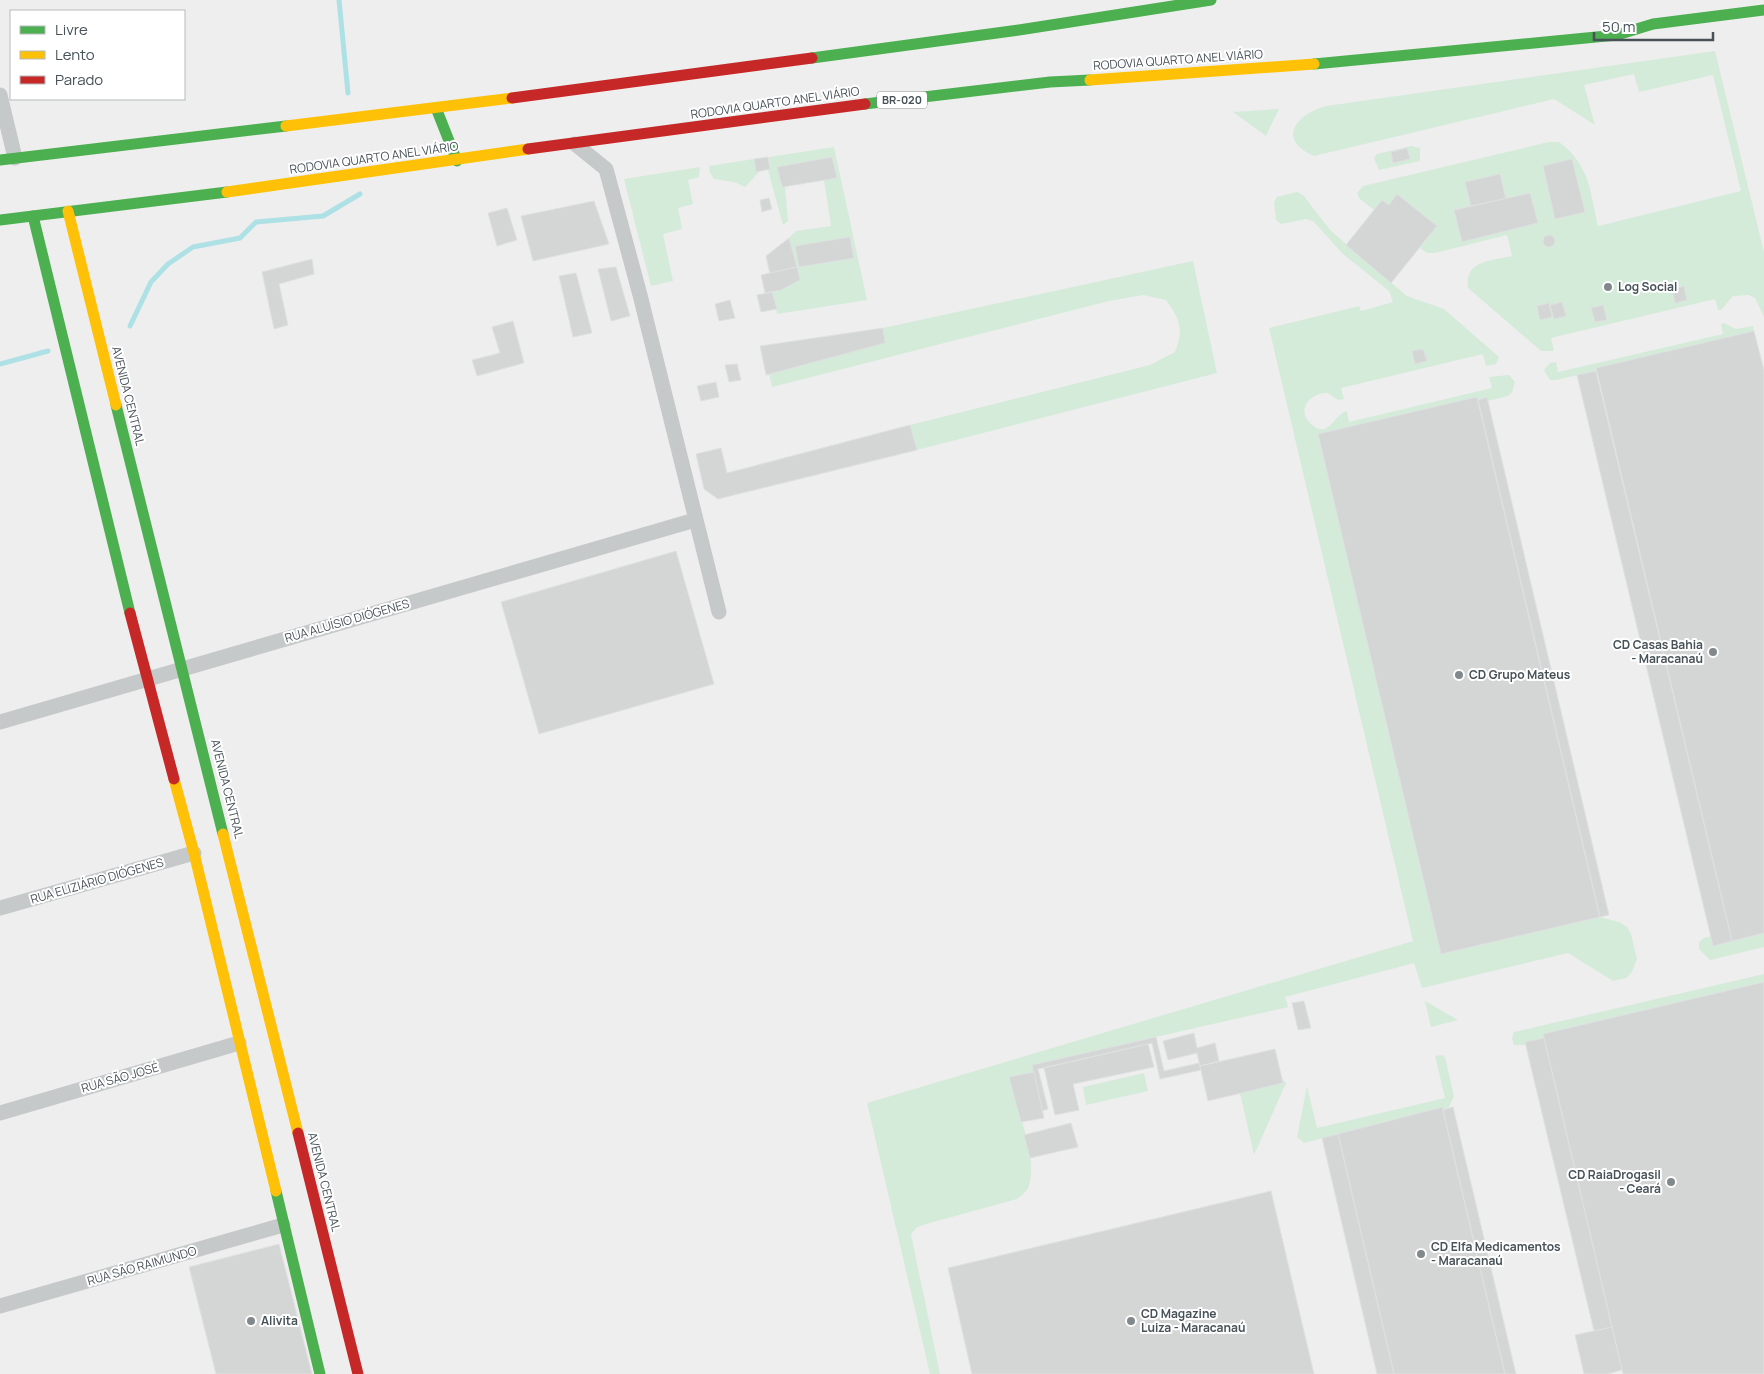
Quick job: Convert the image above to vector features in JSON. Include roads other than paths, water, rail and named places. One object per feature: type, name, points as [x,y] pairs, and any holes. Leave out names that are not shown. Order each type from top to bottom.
[{"type":"main road","points":[[0,160],[436,108],[1019,30],[1210,0]]},
{"type":"main road","points":[[1617,35],[1667,9]]},
{"type":"main road","name":"RODOVIA QUARTO ANEL VIÁRIO","points":[[0,220],[456,161],[574,143],[1050,82],[1186,74],[1393,58],[1480,47],[1617,35],[1653,24],[1764,10]]},
{"type":"main road","points":[[436,108],[456,161]]},
{"type":"main road","name":"AVENIDA CENTRAL","points":[[68,211],[358,1374]]},
{"type":"main road","points":[[33,216],[44,252],[146,680],[194,853],[320,1374]]},
{"type":"street","points":[[0,95],[15,158]]},
{"type":"street","points":[[574,143],[606,169],[640,295],[719,612]]},
{"type":"street","name":"RUA ALUÍSIO DIÓGENES","points":[[0,722],[695,520]]},
{"type":"street","name":"RUA ELIZIÁRIO DIÓGENES","points":[[0,908],[194,853]]},
{"type":"street","name":"RUA SÃO JOSÉ","points":[[0,1113],[239,1043]]},
{"type":"street","name":"RUA SÃO RAIMUNDO","points":[[0,1306],[283,1225]]},
{"type":"waterway","points":[[339,0],[348,93]]},
{"type":"waterway","points":[[130,326],[151,282],[168,264],[193,247],[240,238],[256,222],[323,216],[360,194]]},
{"type":"waterway","points":[[0,364],[48,351]]},
{"type":"place","name":"Log Social","points":[[1608,287]]},
{"type":"place","name":"CD Casas Bahia - Maracanaú","points":[[1713,652]]},
{"type":"place","name":"CD Grupo Mateus","points":[[1459,675]]},
{"type":"place","name":"CD RaiaDrogasil - Ceará","points":[[1671,1182]]},
{"type":"place","name":"CD Elfa Medicamentos - Maracanaú","points":[[1421,1254]]},
{"type":"place","name":"Alivita","points":[[251,1321]]},
{"type":"place","name":"CD Magazine Luiza - Maracanaú","points":[[1131,1321]]}]
